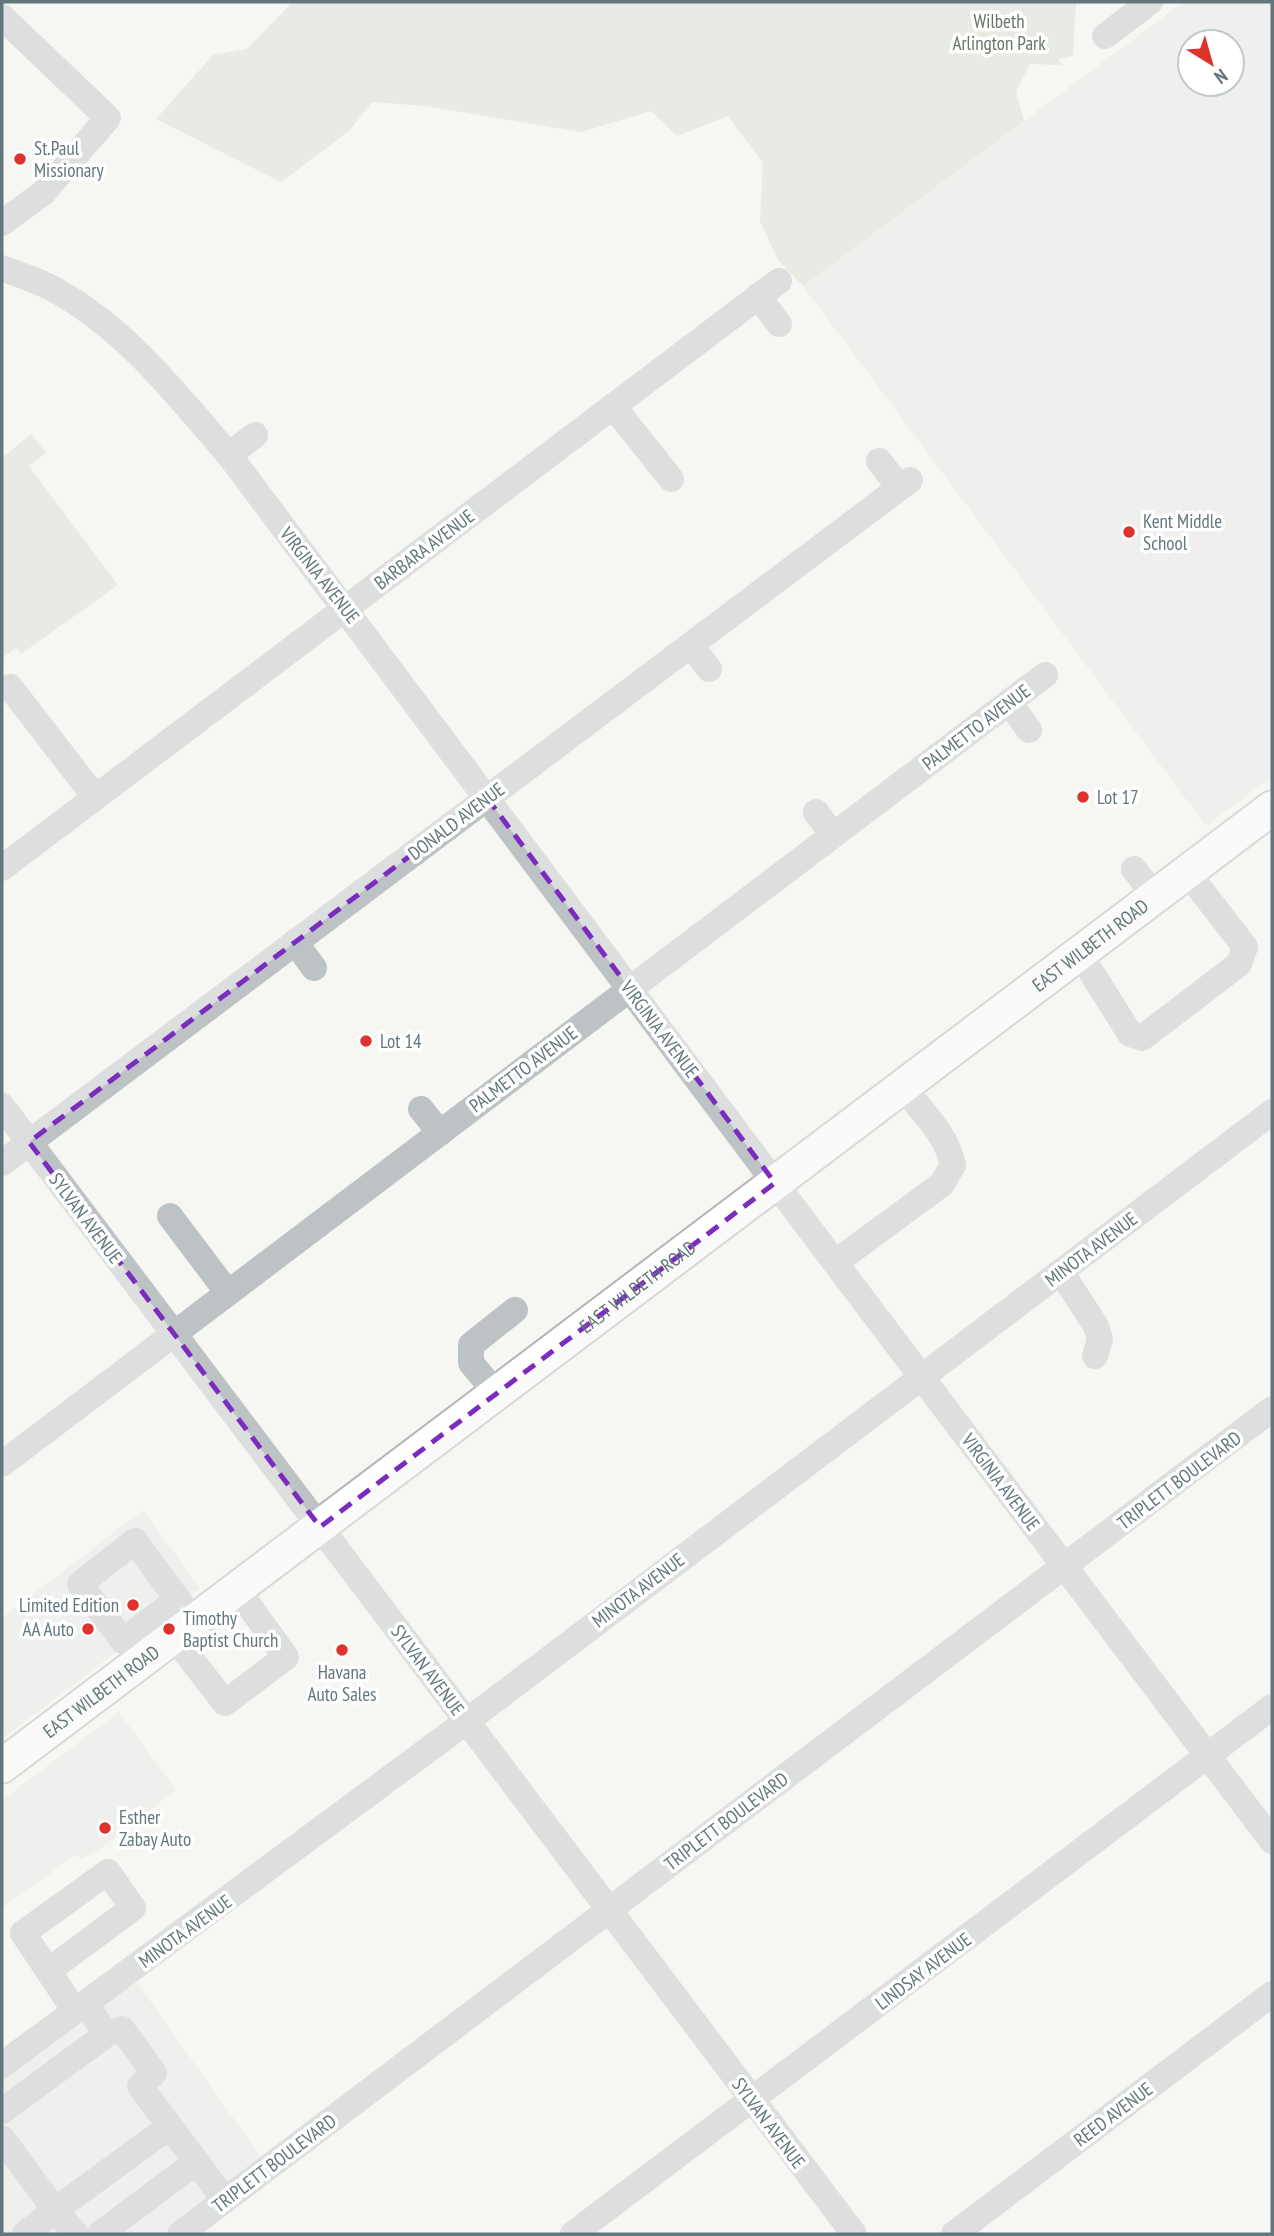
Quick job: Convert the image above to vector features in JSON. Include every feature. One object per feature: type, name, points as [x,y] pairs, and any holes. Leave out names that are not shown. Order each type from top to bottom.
[{"type":"main road","name":"EAST WILBETH ROAD","points":[[2,1766],[182,1619],[237,1589],[1272,807]]},
{"type":"street","points":[[1105,36],[1150,2]]},
{"type":"street","points":[[2,17],[108,118],[43,193],[2,223]]},
{"type":"street","name":"VIRGINIA AVENUE","points":[[2,268],[54,289],[89,310],[120,334],[229,455],[1272,1841]]},
{"type":"street","name":"BARBARA AVENUE","points":[[2,868],[768,289],[779,324]]},
{"type":"street","points":[[613,406],[671,479]]},
{"type":"street","points":[[229,455],[254,435]]},
{"type":"street","name":"DONALD AVENUE","points":[[2,1163],[904,484],[879,461]]},
{"type":"street","points":[[691,645],[709,669]]},
{"type":"street","name":"PALMETTO AVENUE","points":[[2,1464],[1045,675]]},
{"type":"street","points":[[10,687],[95,797]]},
{"type":"street","points":[[1009,702],[1029,730]]},
{"type":"street","points":[[816,812],[833,835]]},
{"type":"street","points":[[1134,869],[1156,896]]},
{"type":"street","points":[[1080,954],[1130,1034],[1142,1038],[1239,964],[1245,947],[1187,872]]},
{"type":"street","points":[[295,942],[314,968]]},
{"type":"street","points":[[836,1262],[942,1184],[953,1165],[951,1153],[943,1138],[902,1087]]},
{"type":"street","name":"SYLVAN AVENUE","points":[[2,1106],[854,2234]]},
{"type":"street","points":[[421,1109],[439,1133]]},
{"type":"street","name":"MINOTA AVENUE","points":[[2,2065],[467,1721],[1272,1112]]},
{"type":"street","points":[[170,1216],[228,1293]]},
{"type":"street","points":[[1061,1272],[1096,1326],[1100,1339],[1095,1356]]},
{"type":"street","points":[[496,1394],[471,1363],[471,1345],[515,1310]]},
{"type":"street","name":"TRIPLETT BOULEVARD","points":[[180,2234],[1272,1409]]},
{"type":"street","points":[[182,1619],[225,1703],[286,1657],[237,1589]]},
{"type":"street","name":"LINDSAY AVENUE","points":[[573,2234],[1272,1707]]},
{"type":"street","points":[[48,1971],[107,2034]]},
{"type":"street","name":"REED AVENUE","points":[[954,2234],[1272,1994]]},
{"type":"street","points":[[2,2111],[107,2034],[122,2029],[154,2073],[140,2087],[225,2200]]},
{"type":"street","points":[[26,2234],[54,2210],[169,2127]]},
{"type":"street","points":[[2,2138],[54,2210],[76,2234]]},
{"type":"street","points":[[100,2234],[196,2162]]},
{"type":"highlighted area","points":[[487,798],[775,1183],[320,1527],[29,1142]]},
{"type":"shaded area","name":"Kent Middle School","points":[[1183,2],[1272,2],[1272,777],[1206,826],[803,286]]},
{"type":"shaded area","points":[[143,1510],[200,1588],[2,1739],[2,1618]]},
{"type":"shaded area","points":[[119,1712],[176,1790],[101,1848],[82,1859],[77,1854],[2,1908],[2,1800]]},
{"type":"shaded area","points":[[129,1971],[268,2167],[180,2234],[2,2234],[2,2065]]},
{"type":"green space","name":"Wilbeth Arlington Park","points":[[290,2],[1076,3],[1073,56],[1058,59],[1062,65],[1030,64],[1016,91],[1024,121],[803,286],[778,260],[760,221],[763,163],[728,116],[677,136],[651,111],[581,132],[425,106],[372,102],[349,131],[281,182],[156,119],[213,55],[247,49]]},
{"type":"green space","points":[[31,434],[46,453],[29,466],[118,585],[21,654],[16,648],[2,658],[2,458]]},
{"type":"place","name":"St.Paul Missionary","points":[[20,159]]},
{"type":"place","name":"Kent Middle School","points":[[1129,532]]},
{"type":"place","name":"Lot 17","points":[[1083,797]]},
{"type":"place","name":"Lot 14","points":[[366,1041]]},
{"type":"place","name":"Limited Edition","points":[[133,1605]]},
{"type":"place","name":"AA Auto","points":[[88,1629]]},
{"type":"place","name":"Timothy Baptist Church","points":[[169,1629]]},
{"type":"place","name":"Havana Auto Sales","points":[[342,1650]]},
{"type":"place","name":"Esther Zabay Auto","points":[[105,1828]]}]
